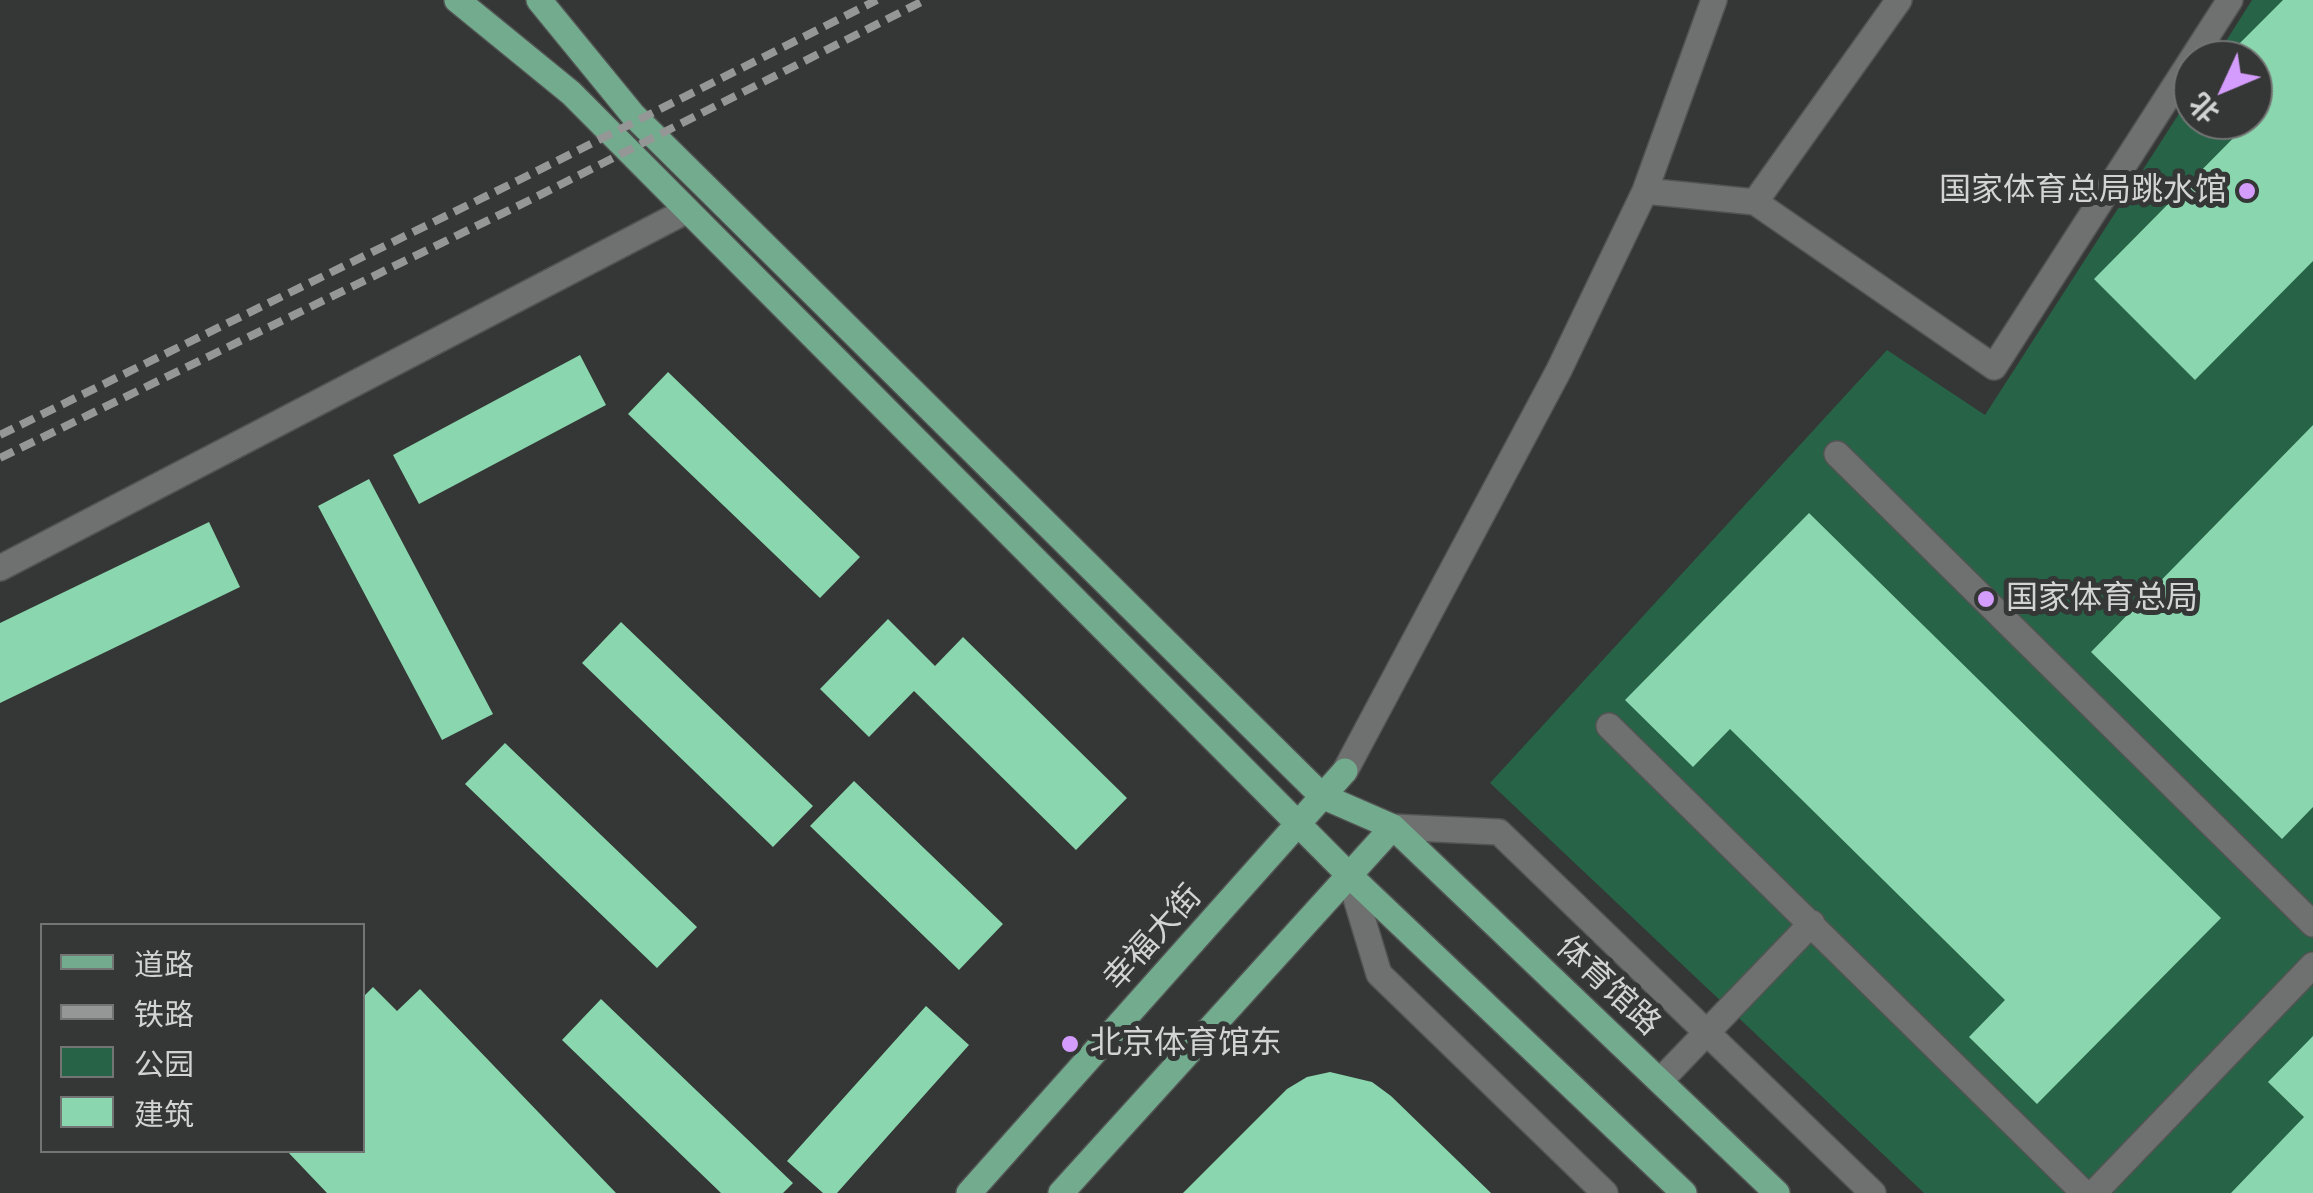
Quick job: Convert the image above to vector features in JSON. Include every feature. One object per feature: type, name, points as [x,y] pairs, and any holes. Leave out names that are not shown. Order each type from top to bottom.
[{"type":"main road","points":[[457,0],[571,93],[1349,875],[1684,1193]]},
{"type":"main road","points":[[539,0],[633,115],[1322,796]]},
{"type":"main road","name":"幸福大街","points":[[969,1193],[1345,771]]},
{"type":"main road","name":"体育馆路","points":[[1322,796],[1393,828],[1777,1193]]},
{"type":"main road","points":[[1060,1193],[1393,828]]},
{"type":"street","points":[[1345,771],[1559,370],[1644,191],[1714,0]]},
{"type":"street","points":[[1755,202],[1899,0]]},
{"type":"street","points":[[1644,191],[1755,202],[1994,368],[2230,0]]},
{"type":"street","points":[[0,568],[686,211]]},
{"type":"street","points":[[1837,454],[2313,924]]},
{"type":"street","points":[[1610,726],[2084,1193]]},
{"type":"street","points":[[1393,828],[1498,832],[1873,1193]]},
{"type":"street","points":[[1349,875],[1379,974],[1604,1193]]},
{"type":"street","points":[[1661,1080],[1812,923]]},
{"type":"street","points":[[2094,1193],[2313,965]]},
{"type":"green space","name":"国家体育总局","points":[[2252,0],[2313,0],[2313,1193],[1924,1193],[1490,783],[1887,350],[1985,415],[2173,123],[2173,140],[2273,140],[2273,40],[2227,40]]},
{"type":"building","name":"国家体育总局跳水馆","points":[[2283,0],[2313,0],[2313,261],[2195,380],[2094,279],[2231,140],[2273,140],[2273,40],[2243,40]]},
{"type":"building","points":[[580,355],[606,405],[419,504],[393,455]]},
{"type":"building","points":[[668,372],[860,557],[820,598],[628,414]]},
{"type":"building","points":[[2313,425],[2313,807],[2282,839],[2091,652]]},
{"type":"building","points":[[369,479],[493,714],[442,740],[318,506]]},
{"type":"building","name":"国家体育总局","points":[[1809,513],[2221,918],[2037,1104],[1969,1037],[2005,1000],[1730,729],[1693,767],[1625,700]]},
{"type":"building","points":[[209,522],[240,587],[0,703],[0,623]]},
{"type":"building","points":[[888,619],[935,666],[963,637],[1127,798],[1076,850],[914,691],[869,737],[820,689]]},
{"type":"building","points":[[621,622],[813,806],[773,847],[582,663]]},
{"type":"building","points":[[505,743],[697,927],[657,968],[465,784]]},
{"type":"building","points":[[854,781],[1003,924],[959,970],[810,826]]},
{"type":"building","points":[[373,987],[397,1011],[420,989],[616,1193],[327,1193],[289,1153],[365,1153],[365,995]]},
{"type":"building","points":[[601,999],[793,1183],[783,1193],[721,1193],[562,1040]]},
{"type":"building","points":[[926,1006],[969,1045],[837,1193],[823,1193],[787,1161]]},
{"type":"building","points":[[2313,1036],[2313,1193],[2231,1193],[2304,1117],[2268,1082]]},
{"type":"building","points":[[1330,1072],[1372,1082],[1391,1096],[1491,1193],[1183,1193],[1287,1089],[1307,1077]]},
{"type":"railway","points":[[0,435],[877,0]]},
{"type":"railway","points":[[0,458],[532,199],[925,0]]},
{"type":"place","name":"国家体育总局跳水馆","points":[[2247,191]]},
{"type":"place","name":"国家体育总局","points":[[1986,599]]},
{"type":"place","name":"北京体育馆东","points":[[1070,1044]]}]
